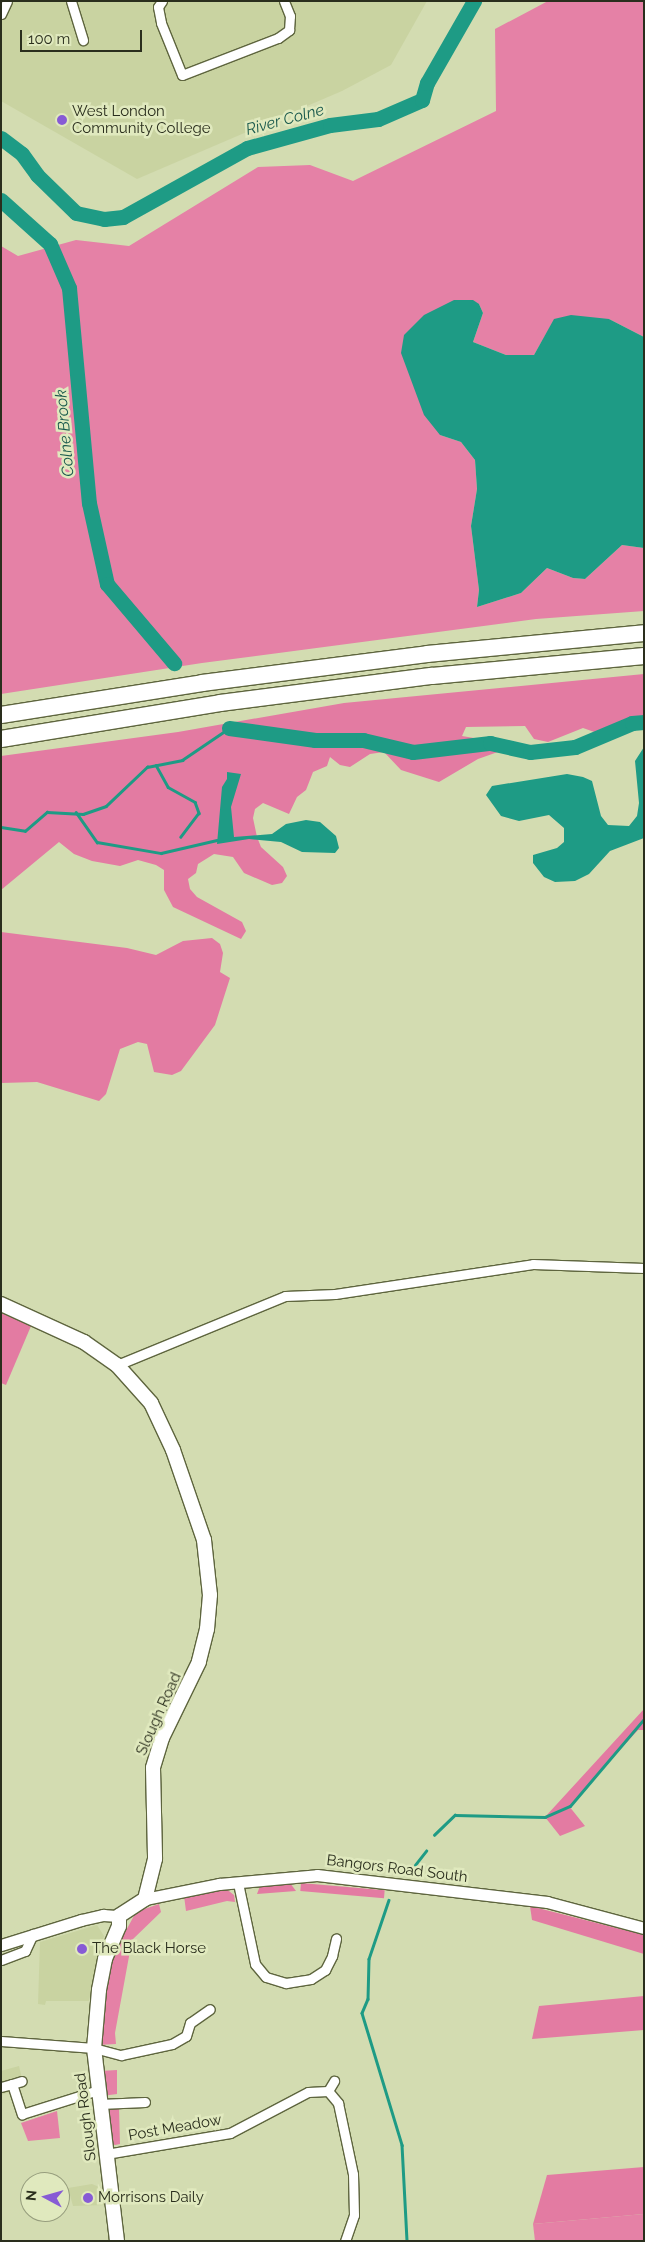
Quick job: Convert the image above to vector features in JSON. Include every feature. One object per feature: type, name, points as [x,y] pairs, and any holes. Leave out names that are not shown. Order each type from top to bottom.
[{"type":"highway","points":[[1,715],[202,683],[427,654],[644,633]]},
{"type":"highway","points":[[1,739],[220,703],[432,676],[644,656]]},
{"type":"main road","name":"Slough Road","points":[[1,1304],[84,1342],[117,1365],[150,1404],[173,1450],[204,1540],[210,1595],[199,1662],[162,1738],[153,1768],[156,1859],[145,1899]]},
{"type":"main road","points":[[119,1916],[145,1899]]},
{"type":"main road","name":"Slough Road","points":[[117,2241],[94,2048],[99,1990],[105,1958],[119,1926],[119,1916]]},
{"type":"street","points":[[1,14],[7,1]]},
{"type":"street","points":[[71,1],[84,40]]},
{"type":"street","points":[[162,1],[158,7],[161,23],[182,75],[278,38],[289,30],[290,16],[284,1]]},
{"type":"street","points":[[117,1365],[285,1296],[335,1294],[533,1264],[644,1268]]},
{"type":"street","name":"Bangors Road South","points":[[145,1899],[238,1883],[317,1875],[547,1902],[644,1928]]},
{"type":"street","points":[[238,1883],[255,1964],[266,1977],[286,1983],[311,1979],[325,1970],[332,1956],[336,1938]]},
{"type":"street","points":[[1,1945],[33,1934],[103,1915],[119,1916]]},
{"type":"street","points":[[1,1960],[25,1951],[33,1934]]},
{"type":"street","points":[[1,2040],[94,2048],[121,2055],[172,2044],[186,2036],[190,2023],[210,2009]]},
{"type":"street","points":[[1,2087],[22,2081]]},
{"type":"street","points":[[334,2081],[328,2091],[338,2103],[353,2174],[354,2216],[345,2241]]},
{"type":"street","points":[[12,2084],[22,2114],[98,2090]]},
{"type":"street","name":"Post Meadow","points":[[106,2154],[230,2133],[308,2092],[328,2091]]},
{"type":"street","points":[[100,2104],[145,2102]]},
{"type":"shaded area","points":[[1,1],[427,1],[391,65],[342,91],[137,179],[1,101]]},
{"type":"shaded area","points":[[548,1],[644,1],[644,337],[609,319],[554,320],[534,355],[506,355],[473,342],[483,313],[479,304],[440,435],[461,442],[475,460],[477,489],[471,526],[479,590],[477,607],[521,593],[547,568],[573,578],[585,579],[622,545],[644,548],[644,611],[536,619],[202,663],[1,694],[1,246],[18,256],[76,240],[129,246],[258,167],[310,165],[353,181],[496,111],[495,29]]},
{"type":"shaded area","points":[[644,674],[644,718],[600,734],[583,728],[548,742],[534,739],[525,726],[466,727],[462,736],[510,744],[509,748],[478,759],[439,782],[401,770],[384,752],[370,754],[350,767],[340,765],[330,757],[327,766],[313,772],[306,790],[297,797],[289,814],[263,803],[255,809],[253,818],[257,837],[261,847],[283,867],[287,876],[282,883],[272,885],[244,873],[233,857],[214,854],[198,864],[196,873],[188,879],[190,889],[197,897],[242,922],[246,931],[241,939],[173,907],[164,890],[164,870],[156,865],[138,860],[120,866],[92,861],[74,854],[59,842],[1,890],[1,756],[178,732],[344,703]]},
{"type":"shaded area","points":[[1,932],[127,948],[156,955],[183,941],[212,938],[220,944],[223,953],[220,972],[230,978],[215,1025],[181,1071],[172,1075],[154,1072],[147,1044],[138,1042],[120,1049],[106,1094],[99,1101],[37,1082],[1,1083]]},
{"type":"shaded area","points":[[1,1313],[31,1326],[6,1385],[1,1383]]},
{"type":"shaded area","points":[[644,1709],[644,1730],[638,1730],[569,1806],[585,1826],[560,1836],[545,1817]]},
{"type":"shaded area","points":[[290,1883],[296,1891],[257,1894],[260,1886]]},
{"type":"shaded area","points":[[301,1883],[385,1890],[384,1898],[300,1891]]},
{"type":"shaded area","points":[[225,1888],[234,1895],[235,1902],[227,1901],[186,1911],[184,1896]]},
{"type":"shaded area","points":[[159,1904],[161,1912],[132,1940],[115,2033],[116,2044],[98,2045],[108,1964],[136,1912]]},
{"type":"shaded area","points":[[530,1906],[644,1935],[644,1954],[532,1920]]},
{"type":"shaded area","points":[[97,1925],[104,1936],[89,2001],[46,2001],[45,2005],[38,2004],[40,1942]]},
{"type":"shaded area","points":[[644,1996],[644,2030],[532,2039],[539,2006]]},
{"type":"shaded area","points":[[19,2066],[24,2087],[1,2095],[1,2071]]},
{"type":"shaded area","points":[[117,2070],[117,2094],[102,2096],[100,2071]]},
{"type":"shaded area","points":[[119,2108],[120,2144],[115,2145],[107,2142],[106,2109]]},
{"type":"shaded area","points":[[57,2111],[60,2138],[28,2141],[21,2123]]},
{"type":"shaded area","points":[[644,2167],[644,2214],[533,2224],[547,2175]]},
{"type":"shaded area","points":[[92,2184],[104,2189],[106,2205],[73,2206],[70,2188]]},
{"type":"shaded area","points":[[644,2214],[644,2241],[535,2241],[533,2224]]},
{"type":"water","points":[[454,300],[473,300],[479,304],[483,313],[473,342],[506,355],[534,355],[554,319],[571,315],[609,319],[644,337],[644,548],[622,545],[585,579],[573,578],[547,568],[521,593],[477,607],[479,590],[471,526],[477,489],[475,460],[461,442],[440,435],[424,415],[401,353],[404,335],[424,315]]},
{"type":"water","points":[[644,747],[644,838],[610,851],[589,874],[575,881],[555,882],[544,877],[533,863],[533,855],[557,848],[564,842],[564,828],[549,815],[519,821],[501,816],[486,795],[492,786],[567,774],[583,777],[592,781],[601,816],[608,825],[629,826],[637,816],[639,803],[635,761]]},
{"type":"water","points":[[227,772],[241,774],[231,807],[234,837],[272,834],[286,824],[306,820],[320,822],[336,836],[339,848],[335,853],[302,852],[281,842],[249,839],[217,844],[222,787],[227,779]]},
{"type":"waterway","name":"River Colne","points":[[1,138],[22,154],[37,175],[76,213],[104,219],[123,217],[247,148],[330,125],[378,119],[422,100],[427,83],[474,1]]},
{"type":"waterway","name":"Colne Brook","points":[[1,200],[50,244],[69,288],[89,503],[107,584],[174,663]]},
{"type":"waterway","name":"Colne Brook","points":[[229,728],[315,740],[363,740],[413,752],[490,743],[530,752],[575,747],[632,723],[644,722]]},
{"type":"waterway","points":[[1,827],[25,831],[47,812],[83,814],[106,806],[147,767],[182,760],[229,728]]},
{"type":"waterway","points":[[156,765],[168,787],[195,802],[199,813],[181,837]]},
{"type":"waterway","points":[[76,812],[97,842],[161,853],[217,840]]},
{"type":"waterway","points":[[434,1835],[455,1815],[545,1817],[570,1806],[644,1719]]},
{"type":"waterway","points":[[415,1865],[426,1851]]},
{"type":"waterway","points":[[389,1900],[369,1959],[368,1999],[362,2013],[402,2145],[407,2241]]},
{"type":"place","name":"West London Community College","points":[[62,120]]},
{"type":"place","name":"The Black Horse","points":[[82,1949]]},
{"type":"place","name":"Morrisons Daily","points":[[88,2198]]}]
